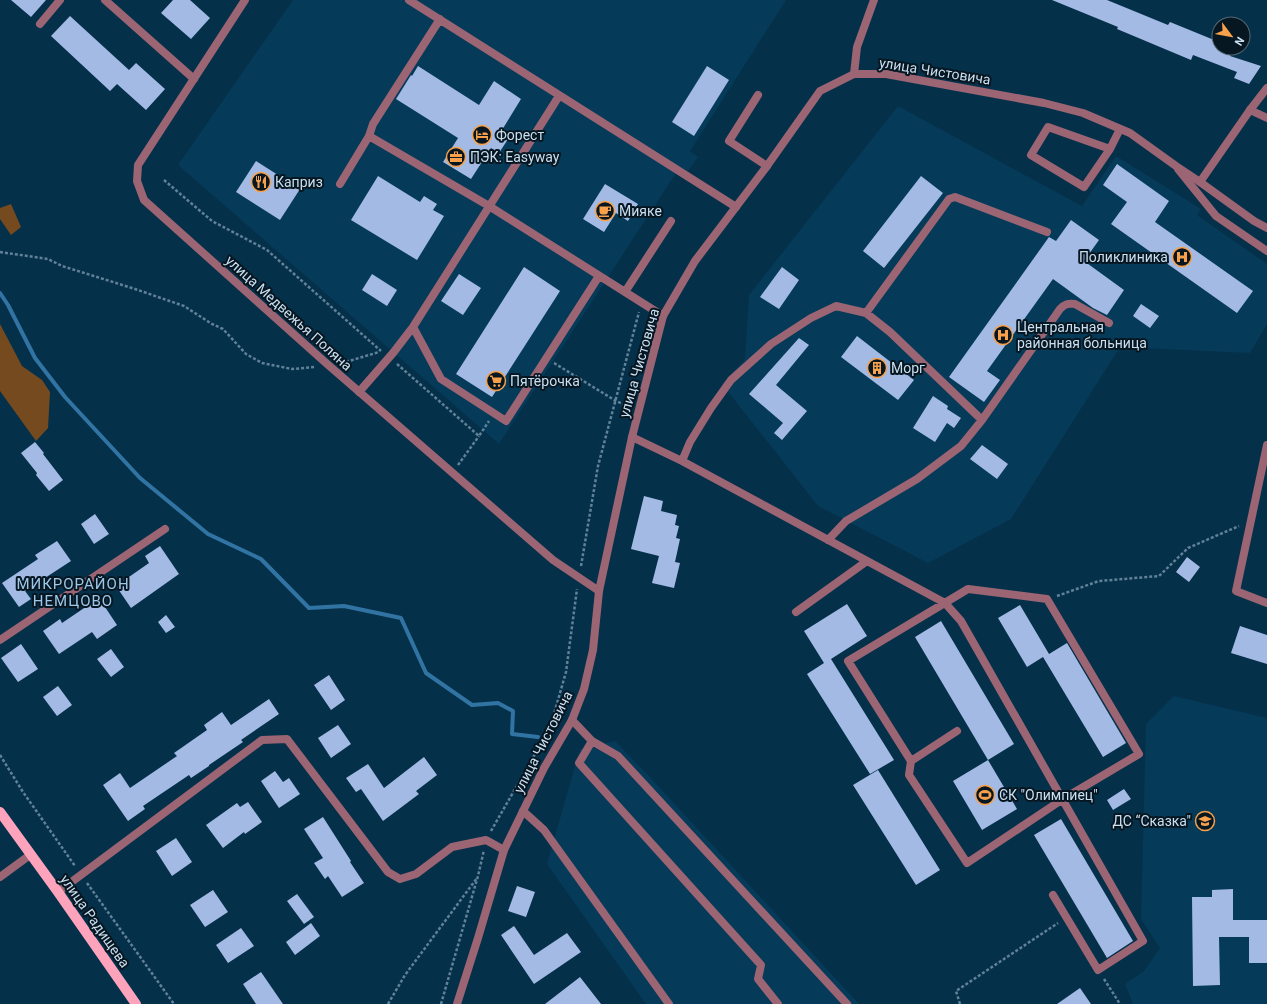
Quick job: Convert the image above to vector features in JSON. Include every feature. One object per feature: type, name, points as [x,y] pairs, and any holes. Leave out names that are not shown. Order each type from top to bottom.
[{"type":"main road","name":"улица Радищева","points":[[0,812],[136,1004]]},
{"type":"street","points":[[40,24],[60,0]]},
{"type":"street","points":[[105,0],[194,79]]},
{"type":"street","name":"улица Медвежья Поляна","points":[[245,0],[138,164],[137,181],[144,200],[326,363],[553,560],[599,591]]},
{"type":"street","points":[[409,0],[736,208]]},
{"type":"street","points":[[854,74],[857,47],[874,0]]},
{"type":"street","points":[[340,184],[370,136],[373,124],[440,19]]},
{"type":"street","name":"улица Чистовича","points":[[457,1004],[504,850],[544,768],[572,720],[584,689],[593,650],[599,591],[632,437],[663,316],[695,261],[767,166],[820,90],[854,74],[886,74],[1044,103],[1083,113],[1130,134],[1254,221],[1267,228]]},
{"type":"street","points":[[1200,182],[1267,88]]},
{"type":"street","points":[[758,95],[729,141],[767,166]]},
{"type":"street","points":[[359,392],[393,353],[413,327],[560,96]]},
{"type":"street","points":[[1250,110],[1267,118]]},
{"type":"street","points":[[1110,149],[1048,127],[1031,155],[1084,188],[1110,149],[1120,129]]},
{"type":"street","points":[[370,136],[489,206],[663,316]]},
{"type":"street","points":[[1176,166],[1216,216],[1267,251]]},
{"type":"street","points":[[866,313],[949,199],[955,197],[1047,232]]},
{"type":"street","points":[[625,292],[671,221]]},
{"type":"street","points":[[413,327],[441,379],[506,421],[599,276]]},
{"type":"street","points":[[828,540],[846,521],[917,479],[961,446],[982,420],[1064,305],[1069,303],[1075,304],[1110,323]]},
{"type":"street","points":[[682,462],[693,436],[731,380],[771,344],[811,318],[836,306],[866,313],[890,332],[982,420]]},
{"type":"street","points":[[632,437],[682,462],[945,603],[961,621],[1143,941],[1098,970],[1053,894]]},
{"type":"street","points":[[1267,445],[1236,591],[1267,603]]},
{"type":"street","points":[[0,640],[165,529]]},
{"type":"street","points":[[796,612],[867,561]]},
{"type":"street","points":[[968,589],[1047,600],[1139,754],[1063,799],[967,863],[909,775],[911,761],[848,661],[945,603],[968,589]]},
{"type":"street","points":[[572,720],[592,741],[618,756],[847,1004]]},
{"type":"street","points":[[911,761],[957,731]]},
{"type":"street","points":[[58,892],[262,740],[287,738],[388,872],[400,879],[416,874],[452,847],[486,840],[504,850]]},
{"type":"street","points":[[592,741],[579,763],[761,966],[758,979],[778,1004]]},
{"type":"street","points":[[523,811],[544,830],[669,1004]]},
{"type":"street","points":[[0,877],[30,855]]},
{"type":"path","points":[[0,252],[48,259],[62,266],[135,288],[184,306],[212,324],[223,329],[246,354],[262,363],[292,369],[315,367],[326,363],[349,361],[382,351],[267,250],[212,221],[164,180]]},
{"type":"path","points":[[441,1004],[478,876],[486,840],[550,728],[566,672],[579,578],[598,466],[642,303]]},
{"type":"path","points":[[546,359],[616,401],[639,410]]},
{"type":"path","points":[[393,361],[479,436]]},
{"type":"path","points":[[452,473],[494,413]]},
{"type":"path","points":[[1047,600],[1099,581],[1159,576],[1188,548],[1251,522]]},
{"type":"path","points":[[388,1004],[405,975],[478,876]]},
{"type":"path","points":[[960,1004],[956,991],[1066,917]]},
{"type":"path","points":[[1098,970],[1120,1004]]},
{"type":"shaded area","points":[[293,0],[786,0],[690,151],[698,157],[688,171],[680,167],[499,444],[178,165]]},
{"type":"shaded area","name":"Центральная районная больница","points":[[898,106],[1082,206],[1116,156],[1201,209],[1197,215],[1267,264],[1267,324],[1250,353],[1120,347],[1011,519],[928,563],[818,506],[722,384],[745,359],[749,295]]},
{"type":"shaded area","points":[[11,204],[21,227],[11,235],[0,219],[0,208]]},
{"type":"shaded area","points":[[0,324],[22,366],[42,380],[50,392],[48,428],[36,441],[0,391]]},
{"type":"shaded area","name":"ДС “Сказка\"","points":[[1174,696],[1267,718],[1267,1004],[1133,1004],[1125,984],[1144,971],[1160,948],[1141,919],[1146,724]]},
{"type":"shaded area","points":[[615,741],[859,1004],[646,1004],[547,864],[580,749]]},
{"type":"building","points":[[11,0],[46,0],[31,17]]},
{"type":"building","points":[[173,0],[190,0],[210,18],[191,39],[161,13]]},
{"type":"building","points":[[1052,0],[1107,0],[1168,25],[1170,22],[1211,39],[1211,56],[1230,56],[1261,66],[1249,84],[1234,78],[1237,72],[1193,55],[1191,60],[1117,29],[1118,27]]},
{"type":"building","points":[[70,16],[129,70],[136,63],[165,89],[146,110],[117,84],[110,91],[51,36]]},
{"type":"building","points":[[418,66],[479,105],[494,81],[521,99],[502,130],[510,136],[499,153],[491,148],[471,179],[443,162],[458,138],[396,99]]},
{"type":"building","points":[[707,66],[729,80],[694,136],[672,122]]},
{"type":"building","points":[[256,161],[300,189],[280,220],[236,192]]},
{"type":"building","name":"Поликлиника","points":[[1117,164],[1169,201],[1155,222],[1253,291],[1237,313],[1111,224],[1127,202],[1103,185]]},
{"type":"building","points":[[378,176],[420,202],[424,196],[437,204],[433,210],[444,216],[417,260],[351,220]]},
{"type":"building","points":[[921,176],[943,193],[884,268],[863,251]]},
{"type":"building","points":[[605,184],[638,204],[628,221],[616,213],[604,232],[583,219]]},
{"type":"building","points":[[1071,220],[1099,240],[1084,261],[1124,290],[1107,315],[1093,308],[1053,279],[987,371],[1000,380],[984,402],[949,377],[1049,237],[1056,241]]},
{"type":"building","points":[[524,267],[560,291],[492,397],[456,374]]},
{"type":"building","points":[[782,267],[799,280],[779,309],[760,297]]},
{"type":"building","points":[[372,274],[397,290],[387,306],[362,290]]},
{"type":"building","points":[[459,274],[481,288],[463,315],[441,301]]},
{"type":"building","points":[[1141,304],[1159,316],[1150,328],[1133,316]]},
{"type":"building","name":"Морг","points":[[857,336],[914,380],[898,400],[841,357]]},
{"type":"building","points":[[799,338],[809,345],[776,385],[807,411],[782,440],[774,433],[783,423],[749,394]]},
{"type":"building","points":[[933,396],[948,406],[947,409],[961,418],[954,428],[947,423],[935,442],[913,428]]},
{"type":"building","points":[[35,442],[63,480],[49,491],[21,453]]},
{"type":"building","points":[[982,445],[1008,464],[997,479],[970,459]]},
{"type":"building","points":[[644,496],[663,501],[661,511],[677,515],[675,525],[679,526],[676,538],[680,539],[675,562],[680,563],[674,588],[652,583],[659,556],[631,549]]},
{"type":"building","points":[[95,514],[109,534],[94,544],[81,524]]},
{"type":"building","points":[[57,541],[71,561],[25,591],[31,599],[19,607],[2,583],[38,559],[35,555]]},
{"type":"building","points":[[160,546],[179,574],[131,608],[116,586],[149,563],[145,556]]},
{"type":"building","points":[[1187,557],[1200,567],[1189,582],[1176,572]]},
{"type":"building","points":[[99,598],[117,625],[97,639],[92,632],[59,654],[43,631],[60,619],[62,623]]},
{"type":"building","points":[[847,604],[867,636],[831,659],[894,760],[870,774],[807,674],[824,663],[804,631]]},
{"type":"building","points":[[1020,605],[1049,654],[1067,643],[1126,743],[1103,757],[1043,657],[1027,667],[998,618]]},
{"type":"building","points":[[166,615],[175,627],[166,633],[158,622]]},
{"type":"building","points":[[941,621],[1014,744],[988,760],[915,637]]},
{"type":"building","points":[[1240,626],[1267,635],[1267,664],[1231,653]]},
{"type":"building","points":[[21,644],[38,669],[18,682],[1,658]]},
{"type":"building","points":[[111,649],[124,667],[111,677],[97,659]]},
{"type":"building","points":[[329,675],[345,700],[331,710],[314,685]]},
{"type":"building","points":[[58,686],[72,705],[57,716],[43,697]]},
{"type":"building","points":[[269,699],[279,714],[241,740],[243,742],[209,766],[191,778],[189,775],[143,806],[145,809],[128,821],[103,785],[120,773],[130,788],[177,756],[174,753],[207,730],[204,725],[222,712],[231,725]]},
{"type":"building","points":[[338,725],[351,744],[331,758],[318,738]]},
{"type":"building","points":[[424,757],[437,775],[416,791],[419,794],[383,821],[361,789],[356,792],[346,778],[368,764],[384,788]]},
{"type":"building","name":"СК \"Олимпиец\"","points":[[988,760],[1017,809],[982,830],[953,781]]},
{"type":"building","points":[[878,770],[940,870],[916,885],[853,785]]},
{"type":"building","points":[[275,771],[283,782],[289,778],[300,794],[279,808],[261,781]]},
{"type":"building","points":[[1124,789],[1131,799],[1113,810],[1107,800]]},
{"type":"building","points":[[248,802],[262,822],[245,834],[244,832],[223,848],[206,825],[237,803],[240,807]]},
{"type":"building","points":[[323,817],[364,883],[342,897],[328,876],[325,879],[314,863],[323,858],[304,829]]},
{"type":"building","points":[[1061,819],[1133,941],[1107,958],[1034,835]]},
{"type":"building","points":[[176,838],[192,862],[172,876],[156,851]]},
{"type":"building","points":[[517,886],[535,892],[526,917],[508,911]]},
{"type":"building","points":[[1233,889],[1233,920],[1267,920],[1267,963],[1249,963],[1249,937],[1219,937],[1220,985],[1193,986],[1192,897],[1212,897],[1212,890]]},
{"type":"building","points":[[213,890],[228,912],[205,927],[190,905]]},
{"type":"building","points":[[297,894],[314,917],[304,924],[287,901]]},
{"type":"building","points":[[311,923],[320,936],[295,955],[286,942]]},
{"type":"building","points":[[514,926],[534,955],[567,933],[581,952],[534,984],[501,935]]},
{"type":"building","points":[[241,928],[254,946],[228,963],[216,945]]},
{"type":"building","points":[[261,972],[283,1004],[256,1004],[243,984]]},
{"type":"building","points":[[580,977],[601,1004],[545,1004]]},
{"type":"building","points":[[1080,988],[1091,1004],[1057,1004]]},
{"type":"waterway","points":[[0,293],[8,305],[35,358],[65,397],[140,478],[208,534],[261,559],[309,608],[344,606],[401,618],[426,673],[472,705],[498,703],[513,711],[512,734],[538,737]]},
{"type":"place","name":"Форест","points":[[482,135]]},
{"type":"place","name":"ПЭК: Easyway","points":[[456,157]]},
{"type":"place","name":"Каприз","points":[[261,182]]},
{"type":"place","name":"Мияке","points":[[605,211]]},
{"type":"place","name":"Поликлиника","points":[[1182,257]]},
{"type":"place","name":"Центральная районная больница","points":[[1003,335]]},
{"type":"place","name":"Морг","points":[[877,368]]},
{"type":"place","name":"Пятёрочка","points":[[496,381]]},
{"type":"place","name":"СК \"Олимпиец\"","points":[[985,795]]},
{"type":"place","name":"ДС “Сказка\"","points":[[1205,821]]},
{"type":"district","name":"МИКРОРАЙОН НЕМЦОВО","points":[[73,592]]}]
